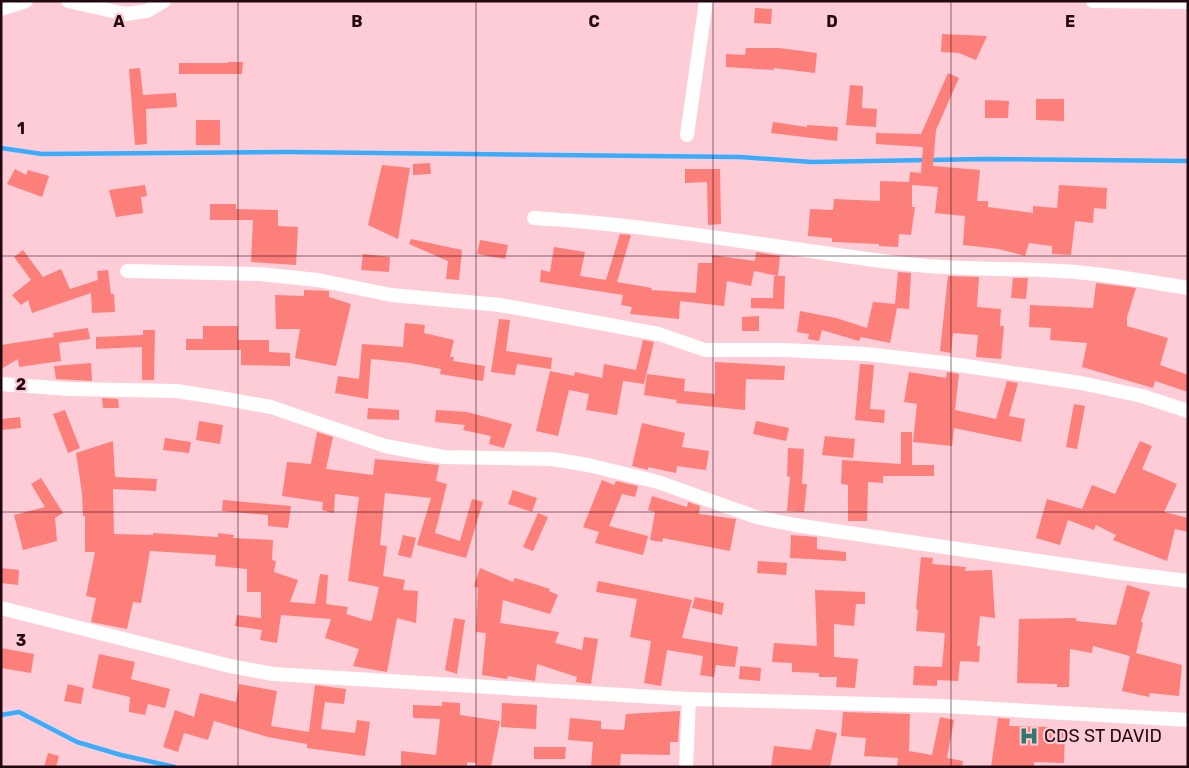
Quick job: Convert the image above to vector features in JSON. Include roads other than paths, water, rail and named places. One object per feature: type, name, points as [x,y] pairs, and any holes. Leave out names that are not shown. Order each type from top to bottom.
[{"type":"street","points":[[1,9],[26,1]]},
{"type":"street","points":[[68,1],[126,14],[147,11],[164,1]]},
{"type":"street","points":[[687,135],[706,1]]},
{"type":"street","points":[[1093,1],[1188,2]]},
{"type":"street","points":[[534,218],[607,223],[752,241],[900,264],[972,269],[1074,272],[1136,278],[1188,288]]},
{"type":"street","points":[[126,270],[259,274],[318,280],[391,295],[500,305],[659,334],[705,350],[784,350],[867,354],[952,364],[1081,383],[1142,396],[1188,411]]},
{"type":"street","points":[[1,384],[69,389],[176,391],[215,397],[271,407],[385,446],[412,452],[444,457],[552,459],[588,465],[658,482],[756,517],[795,525],[1121,573],[1188,581]]},
{"type":"street","points":[[1,608],[230,666],[273,674],[689,700],[943,706],[1188,720]]},
{"type":"street","points":[[686,767],[689,700]]},
{"type":"waterway","points":[[1,148],[42,154],[289,152],[740,157],[812,162],[985,159],[1188,161]]},
{"type":"waterway","points":[[1,715],[19,712],[77,742],[121,755],[175,767]]},
{"type":"place","name":"CDS ST DAVID","points":[[1029,736]]}]
